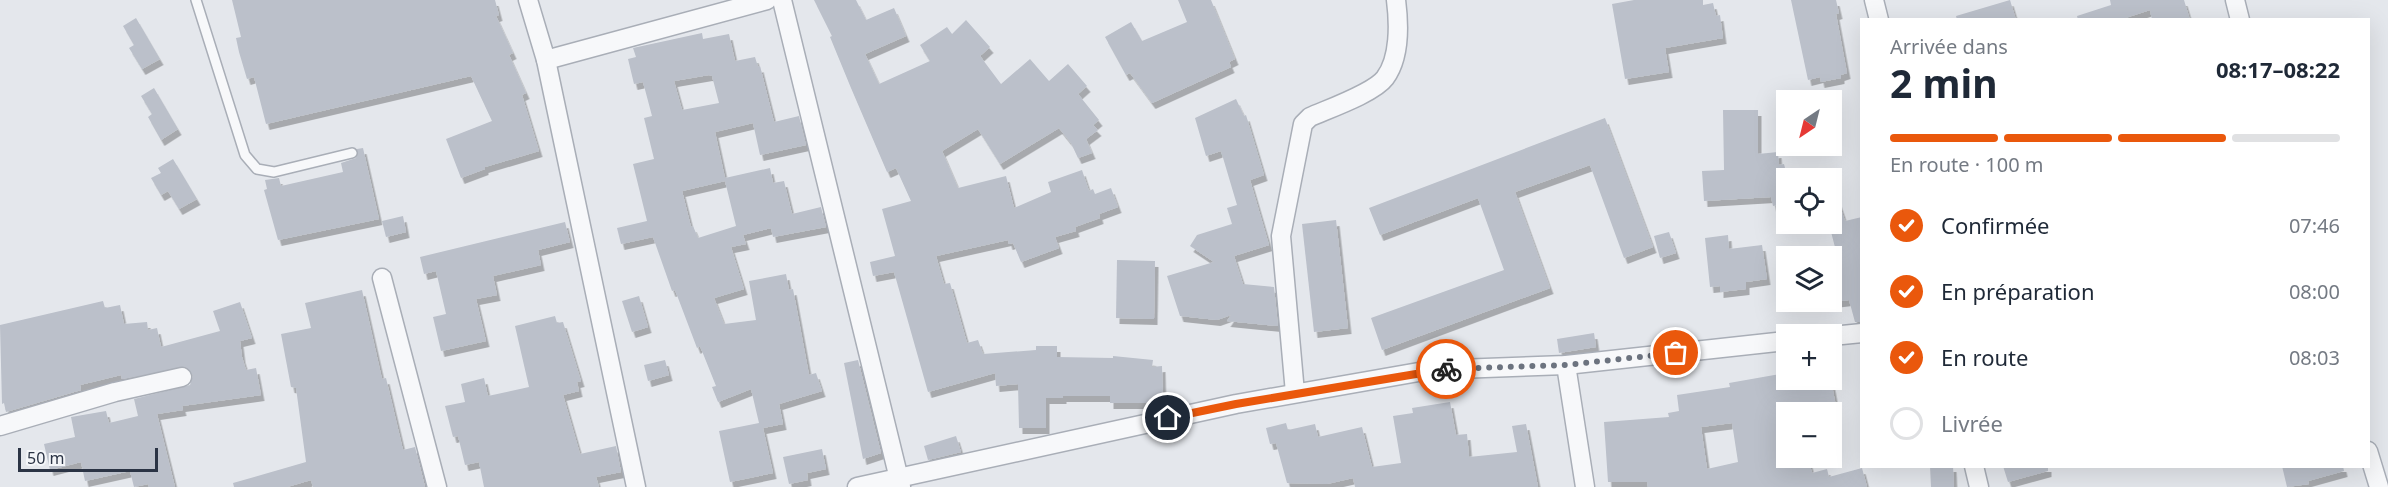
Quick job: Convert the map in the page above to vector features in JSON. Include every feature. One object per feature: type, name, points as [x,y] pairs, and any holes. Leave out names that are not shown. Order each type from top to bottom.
[{"type":"street","points":[[528,0],[546,60],[636,487]]},
{"type":"street","points":[[546,60],[767,0]]},
{"type":"street","points":[[782,0],[900,482]]},
{"type":"street","points":[[1295,393],[1281,236],[1303,124],[1310,117],[1374,87],[1385,78],[1396,48],[1400,24],[1396,0]]},
{"type":"street","points":[[1874,0],[1878,18]]},
{"type":"street","points":[[2235,0],[2240,18]]},
{"type":"street","points":[[382,279],[437,487]]},
{"type":"street","points":[[1842,335],[1860,333]]},
{"type":"street","points":[[857,487],[900,482],[1295,393],[1430,370],[1566,365],[1776,342]]},
{"type":"street","points":[[1566,365],[1585,487]]},
{"type":"street","points":[[0,426],[115,392],[182,377]]},
{"type":"street","points":[[2370,458],[2379,487]]},
{"type":"street","points":[[1974,468],[1978,487]]},
{"type":"lane","points":[[196,0],[244,155],[257,169],[274,172],[352,153]]},
{"type":"building","points":[[232,0],[495,0],[499,15],[496,16],[513,53],[509,55],[526,93],[522,95],[539,151],[485,167],[485,169],[461,178],[446,139],[492,121],[471,76],[266,124],[254,77],[247,79],[239,52],[236,38],[241,37]]},
{"type":"building","points":[[814,0],[856,0],[866,20],[894,8],[906,36],[865,54],[879,84],[930,61],[920,45],[947,27],[952,34],[966,20],[990,47],[980,56],[1001,84],[1030,59],[1049,81],[1068,64],[1087,86],[1078,94],[1099,120],[1093,125],[1098,130],[1086,139],[1092,153],[1078,158],[1071,143],[1059,128],[1000,164],[978,129],[942,151],[958,188],[1006,176],[1014,208],[1051,192],[1048,182],[1082,170],[1089,191],[1093,189],[1095,194],[1111,188],[1118,207],[1099,214],[1100,218],[1075,227],[1076,231],[1055,237],[1059,248],[1021,262],[1013,243],[1009,244],[1008,240],[936,256],[944,284],[950,283],[967,343],[978,340],[983,354],[1036,350],[1036,346],[1057,346],[1057,357],[1113,358],[1113,356],[1153,360],[1152,367],[1162,366],[1163,403],[1110,403],[1110,396],[1046,398],[1046,428],[1019,428],[1018,384],[996,386],[995,373],[928,392],[894,272],[873,276],[870,262],[895,256],[882,209],[911,201],[896,168],[887,172],[830,37],[832,36]]},
{"type":"building","points":[[1178,0],[1211,0],[1235,59],[1229,62],[1231,67],[1152,103],[1130,73],[1126,75],[1105,37],[1131,22],[1142,41],[1187,22]]},
{"type":"building","points":[[1634,0],[1703,0],[1703,5],[1713,3],[1716,16],[1720,15],[1723,38],[1665,48],[1669,72],[1625,79],[1612,4]]},
{"type":"building","points":[[1791,0],[1836,0],[1839,13],[1836,14],[1847,73],[1841,75],[1841,78],[1821,82],[1820,77],[1808,80]]},
{"type":"building","points":[[2010,0],[2015,18],[1956,18],[1956,16]]},
{"type":"building","points":[[2110,0],[2184,0],[2189,18],[2152,18],[2150,10],[2125,18],[2078,18],[2077,16],[2111,5]]},
{"type":"building","points":[[136,18],[160,59],[142,69],[129,48],[134,45],[123,26]]},
{"type":"building","points":[[702,33],[703,39],[729,34],[735,61],[755,57],[758,67],[760,66],[774,122],[799,116],[806,145],[760,155],[753,123],[715,132],[725,178],[770,168],[773,183],[784,181],[792,214],[821,207],[826,227],[773,237],[771,228],[743,235],[746,244],[731,247],[744,289],[714,298],[724,324],[756,320],[749,281],[786,274],[789,290],[793,289],[809,375],[816,373],[822,391],[779,404],[783,424],[763,428],[773,473],[730,482],[719,431],[759,423],[751,389],[718,402],[712,387],[716,386],[700,346],[697,348],[675,290],[672,291],[653,237],[621,244],[617,228],[647,221],[633,164],[654,159],[644,118],[652,116],[643,82],[634,84],[628,59],[636,57],[633,48]],"holes":[[[712,76],[719,103],[682,110],[674,81]],[[725,181],[736,226],[698,238],[693,226],[691,227],[682,191]]]},
{"type":"building","points":[[154,88],[178,129],[161,140],[148,117],[152,114],[141,96]]},
{"type":"building","points":[[1236,99],[1244,116],[1246,115],[1264,175],[1250,180],[1269,245],[1234,256],[1243,284],[1274,287],[1278,326],[1227,321],[1231,315],[1217,320],[1180,316],[1167,276],[1214,262],[1190,246],[1197,235],[1232,224],[1227,208],[1237,205],[1221,151],[1206,156],[1195,118]]},
{"type":"building","points":[[1723,110],[1758,110],[1758,154],[1776,152],[1779,165],[1784,164],[1785,168],[1776,168],[1776,205],[1773,206],[1771,197],[1704,201],[1702,171],[1724,170]]},
{"type":"building","points":[[1605,118],[1653,247],[1624,258],[1590,165],[1515,192],[1550,288],[1382,350],[1371,318],[1504,270],[1478,198],[1380,235],[1369,208]]},
{"type":"building","points":[[363,148],[379,219],[278,240],[264,190],[267,189],[265,180],[279,178],[281,186],[343,172],[341,163],[356,158],[357,149]]},
{"type":"building","points":[[173,159],[197,199],[179,209],[168,191],[161,195],[151,178],[161,173],[158,168]]},
{"type":"building","points":[[1842,212],[1845,221],[1860,217],[1860,322],[1855,322],[1849,300],[1842,301],[1842,246],[1835,246],[1832,234],[1842,234]]},
{"type":"building","points":[[403,216],[406,232],[386,237],[382,221]]},
{"type":"building","points":[[1336,220],[1348,328],[1314,332],[1302,224]]},
{"type":"building","points":[[565,222],[570,242],[538,250],[541,265],[493,276],[497,295],[476,299],[486,341],[441,351],[433,317],[446,314],[436,271],[424,274],[420,257]]},
{"type":"building","points":[[1669,232],[1676,253],[1660,258],[1654,236]]},
{"type":"building","points":[[1728,235],[1729,249],[1762,245],[1767,279],[1746,282],[1746,289],[1720,292],[1720,286],[1710,287],[1705,238]]},
{"type":"building","points":[[1117,260],[1155,261],[1154,319],[1116,318]]},
{"type":"building","points":[[362,290],[382,379],[386,378],[403,450],[415,447],[425,487],[313,487],[311,480],[287,487],[234,487],[233,483],[306,462],[296,388],[291,387],[281,334],[311,328],[305,303]]},
{"type":"building","points":[[639,296],[648,327],[632,332],[622,301]]},
{"type":"building","points":[[103,301],[105,308],[120,305],[124,324],[147,322],[148,330],[157,328],[161,347],[220,331],[213,311],[240,302],[252,338],[240,341],[242,357],[246,370],[256,368],[261,395],[182,406],[183,410],[157,414],[175,487],[149,487],[148,484],[134,487],[130,471],[85,481],[81,462],[50,470],[44,444],[75,437],[71,417],[106,411],[109,423],[138,416],[134,399],[190,385],[193,375],[186,367],[122,379],[121,375],[80,385],[81,390],[6,412],[4,403],[2,404],[0,325]]},
{"type":"building","points":[[555,316],[557,323],[563,322],[581,381],[577,382],[579,391],[563,395],[580,454],[616,446],[621,472],[596,477],[599,487],[484,487],[479,462],[465,465],[458,436],[453,437],[445,406],[465,402],[461,384],[484,378],[488,396],[529,387],[515,326]]},
{"type":"building","points":[[1594,333],[1596,347],[1559,353],[1557,339]]},
{"type":"building","points":[[665,360],[669,375],[648,381],[644,365]]},
{"type":"building","points":[[858,360],[881,453],[863,459],[844,363]]},
{"type":"building","points":[[1776,375],[1776,390],[1833,390],[1835,402],[1776,402],[1776,468],[1811,468],[1812,473],[1827,469],[1829,477],[1862,468],[1867,487],[1648,487],[1647,482],[1608,482],[1604,422],[1669,417],[1668,413],[1679,411],[1677,395],[1730,387],[1729,383]],"holes":[[[1732,423],[1738,462],[1707,469],[1701,427]]]},
{"type":"building","points":[[1450,402],[1456,435],[1467,434],[1469,457],[1517,452],[1512,426],[1526,424],[1538,487],[1355,487],[1353,478],[1327,484],[1287,483],[1276,443],[1270,444],[1266,428],[1286,423],[1288,430],[1315,424],[1318,437],[1362,427],[1372,467],[1401,463],[1393,416],[1413,413],[1412,408]]},
{"type":"building","points":[[956,436],[961,452],[928,460],[924,446]]},
{"type":"building","points":[[822,449],[826,469],[807,473],[808,480],[789,484],[783,457]]},
{"type":"building","points":[[1930,468],[1953,468],[1954,487],[1931,487]]},
{"type":"building","points":[[2004,468],[2048,468],[2048,471],[2008,482]]},
{"type":"building","points":[[2282,468],[2343,468],[2344,471],[2308,481],[2309,484],[2287,487]]},
{"type":"way so far","points":[[1446,369],[1566,365],[1676,353]]},
{"type":"route","points":[[1168,418],[1236,404],[1446,369]]}]
